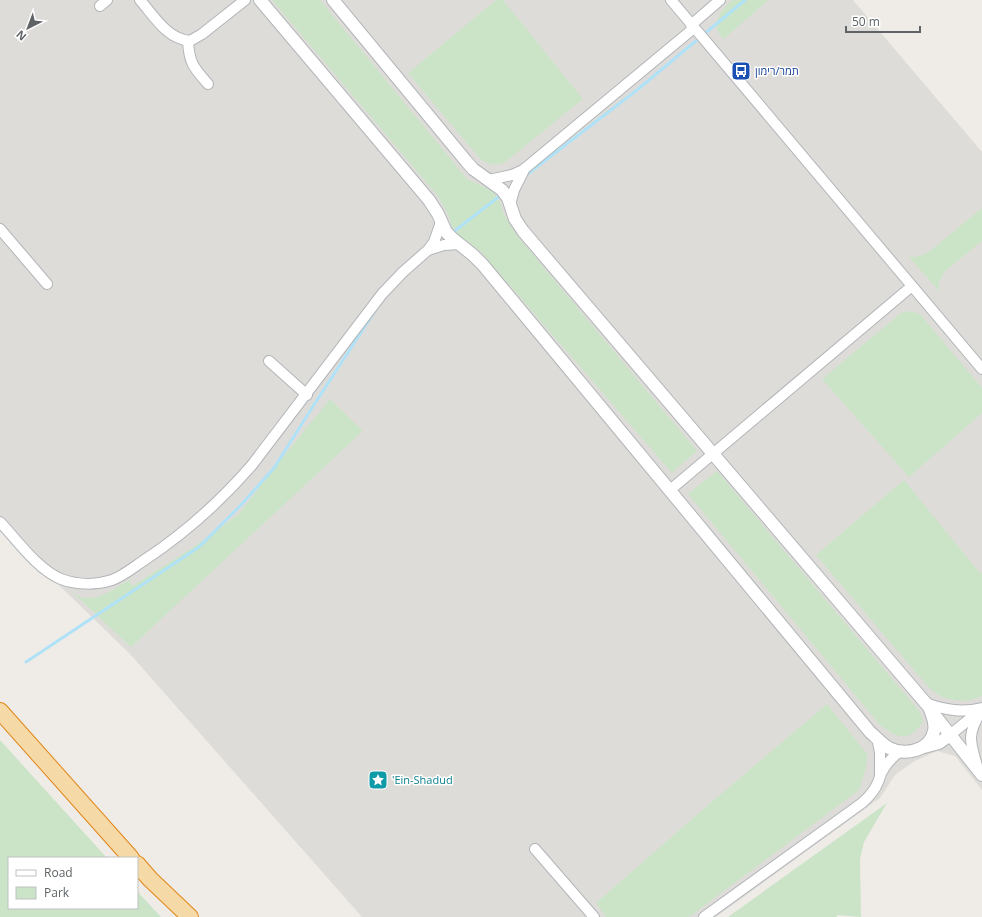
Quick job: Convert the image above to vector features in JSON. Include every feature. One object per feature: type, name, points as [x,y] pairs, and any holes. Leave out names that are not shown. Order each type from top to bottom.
[{"type":"highway","points":[[0,711],[130,857]]},
{"type":"highway","points":[[138,865],[178,917]]},
{"type":"highway","points":[[150,879],[190,917]]},
{"type":"street","points":[[140,0],[169,32],[175,37],[188,41],[202,34],[245,0]]},
{"type":"street","points":[[260,0],[429,200],[438,214],[446,232],[483,265],[866,728],[889,748],[900,751],[913,751],[939,743],[982,709]]},
{"type":"street","points":[[332,0],[473,169],[502,190],[508,198],[515,219],[523,231],[927,705],[980,773]]},
{"type":"street","points":[[671,0],[982,369]]},
{"type":"street","points":[[489,180],[512,175],[525,168],[693,26],[720,0]]},
{"type":"street","points":[[188,41],[188,52],[191,62],[208,84]]},
{"type":"street","points":[[510,204],[514,190],[525,168]]},
{"type":"street","points":[[0,522],[31,557],[50,574],[74,582],[88,584],[100,583],[113,579],[127,572],[170,542],[212,507],[252,465],[382,294],[403,272],[428,250],[434,242],[441,222]]},
{"type":"street","points":[[0,229],[47,284]]},
{"type":"street","points":[[428,250],[444,245],[459,244]]},
{"type":"street","points":[[670,490],[712,453],[912,286]]},
{"type":"street","points":[[269,361],[306,395]]},
{"type":"street","points":[[927,705],[954,711],[982,709]]},
{"type":"street","points":[[924,747],[930,741],[934,731],[934,721],[927,705]]},
{"type":"street","points":[[980,773],[970,741],[971,730],[982,709]]},
{"type":"street","points":[[877,738],[880,752],[880,777]]},
{"type":"street","points":[[704,917],[862,803],[874,789],[881,772],[892,758],[900,751]]},
{"type":"street","points":[[536,849],[594,917]]},
{"type":"shaded area","points":[[0,0],[853,0],[982,152],[982,790],[955,756],[937,751],[913,762],[895,775],[880,798],[716,917],[362,917],[130,654],[0,528]]},
{"type":"green space","points":[[272,0],[320,0],[467,179],[493,191],[515,233],[697,451],[672,473],[481,252],[459,236],[451,225],[449,216],[438,196]]},
{"type":"green space","points":[[496,0],[503,0],[583,99],[504,163],[492,165],[481,160],[408,73]]},
{"type":"green space","points":[[733,0],[768,0],[724,39],[717,31],[717,21],[722,10]]},
{"type":"green space","points":[[982,208],[982,241],[944,272],[939,283],[939,291],[908,256],[917,257],[930,251]]},
{"type":"green space","points":[[910,311],[920,314],[982,388],[982,413],[909,477],[822,379],[901,313]]},
{"type":"green space","points":[[330,399],[363,431],[131,647],[72,592],[81,597],[93,598],[118,587],[129,580],[132,586],[192,548],[239,514]]},
{"type":"green space","points":[[717,471],[920,712],[923,722],[918,729],[908,736],[903,736],[892,733],[880,725],[688,494]]},
{"type":"green space","points":[[904,480],[980,573],[982,572],[982,696],[972,700],[960,701],[947,699],[932,690],[816,555]]},
{"type":"green space","points":[[827,704],[868,755],[859,790],[689,917],[606,917],[596,903]]},
{"type":"green space","points":[[0,740],[106,857],[8,857],[8,909],[138,909],[138,892],[161,917],[0,917]]},
{"type":"green space","points":[[887,803],[864,842],[860,859],[861,917],[837,915],[837,917],[728,917]]},
{"type":"waterway","points":[[525,176],[637,90],[745,0]]},
{"type":"waterway","points":[[452,233],[501,195]]},
{"type":"waterway","points":[[26,662],[199,547],[241,505],[274,468],[375,311]]},
{"type":"place","name":"תמר/רימון","points":[[741,71]]},
{"type":"place","name":"'Ein-Shadud","points":[[378,780]]}]
